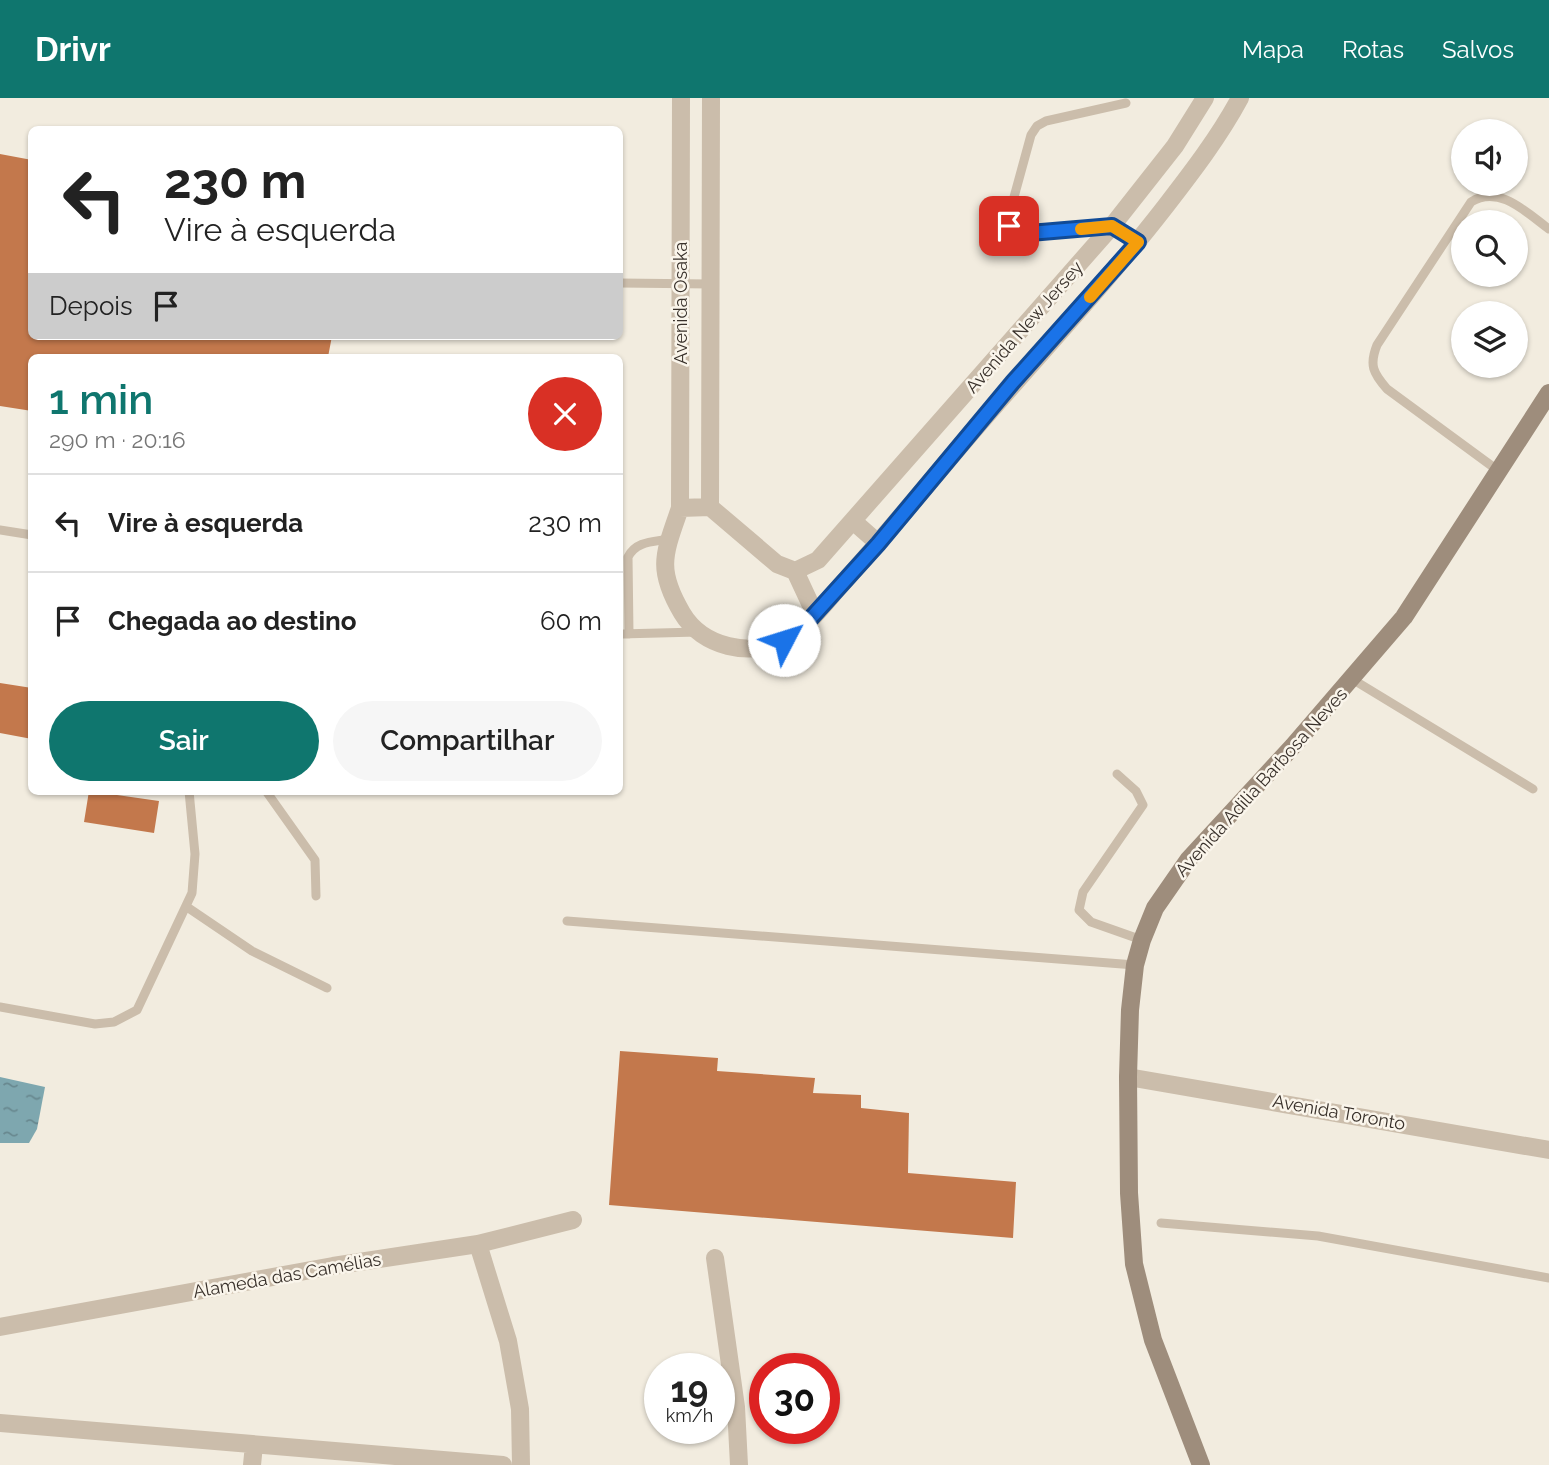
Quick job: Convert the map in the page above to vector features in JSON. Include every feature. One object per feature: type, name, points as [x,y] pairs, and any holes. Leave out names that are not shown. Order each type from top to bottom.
[{"type":"street","name":"Avenida Osaka","points":[[680,508],[681,98]]},
{"type":"street","name":"Avenida Osaka","points":[[710,507],[711,98]]},
{"type":"street","name":"Avenida New Jersey","points":[[680,508],[663,557],[669,591],[685,619],[700,632],[733,648],[759,651],[784,640],[815,614],[878,544],[1013,382],[1138,242],[1221,131],[1240,98]]},
{"type":"street","points":[[1202,104],[1221,131]]},
{"type":"street","name":"Avenida New Jersey","points":[[795,571],[818,560],[832,547],[1112,226],[1202,104]]},
{"type":"street","points":[[681,147],[711,148]]},
{"type":"street","points":[[1112,226],[1138,242]]},
{"type":"street","name":"Avenida Adilia Barbosa Neves","points":[[1201,1465],[1153,1339],[1134,1264],[1129,1193],[1128,1077],[1135,965],[1142,940],[1155,908],[1189,859],[1352,679],[1404,617],[1549,393]]},
{"type":"street","points":[[680,508],[710,507],[777,564],[795,571],[815,614]]},
{"type":"street","points":[[853,521],[878,544]]},
{"type":"street","name":"Avenida Toronto","points":[[1128,1077],[1549,1150]]},
{"type":"street","name":"Alameda das Camélias","points":[[0,1326],[332,1266],[478,1244],[573,1220]]},
{"type":"street","points":[[478,1244],[508,1340],[520,1409],[521,1465]]},
{"type":"street","points":[[715,1258],[736,1407],[740,1465]]},
{"type":"street","points":[[0,1423],[503,1465]]},
{"type":"street","points":[[252,1465],[254,1445]]},
{"type":"lane","points":[[1112,226],[1018,234],[1011,232],[1008,219],[1031,135],[1037,126],[1046,121],[1126,103]]},
{"type":"lane","points":[[1500,472],[1387,389],[1374,374],[1371,362],[1377,345],[1471,202],[1481,195],[1502,197],[1549,229]]},
{"type":"lane","points":[[623,283],[710,284]]},
{"type":"lane","points":[[0,530],[28,535]]},
{"type":"lane","points":[[669,540],[640,544],[632,549],[628,557],[624,634],[700,632]]},
{"type":"lane","points":[[1352,679],[1533,789]]},
{"type":"lane","points":[[1117,774],[1136,791],[1143,804],[1083,892],[1079,910],[1091,922],[1142,940]]},
{"type":"lane","points":[[0,1007],[95,1024],[126,1018],[145,999],[187,907],[194,878],[190,795]]},
{"type":"lane","points":[[269,795],[315,860],[316,896]]},
{"type":"lane","points":[[187,907],[252,951],[327,988]]},
{"type":"lane","points":[[567,921],[1135,965]]},
{"type":"lane","points":[[1161,1223],[1318,1236],[1549,1278]]},
{"type":"water","points":[[0,1077],[45,1087],[37,1129],[29,1143],[0,1143]]},
{"type":"building","points":[[0,154],[28,159],[28,340],[331,340],[329,354],[28,354],[28,410],[0,406]]},
{"type":"building","points":[[0,683],[28,687],[28,738],[0,733]]},
{"type":"building","points":[[88,795],[117,795],[159,801],[154,833],[84,822]]},
{"type":"building","points":[[620,1051],[718,1058],[717,1071],[815,1078],[813,1093],[861,1095],[861,1108],[909,1113],[908,1173],[1016,1182],[1013,1238],[609,1205]]},
{"type":"slow traffic","points":[[1081,229],[1112,226],[1138,242],[1090,297]]},
{"type":"route","points":[[784,640],[802,628],[878,544],[1013,382],[1138,242],[1112,226],[1018,234],[1011,232],[1009,226]]}]
